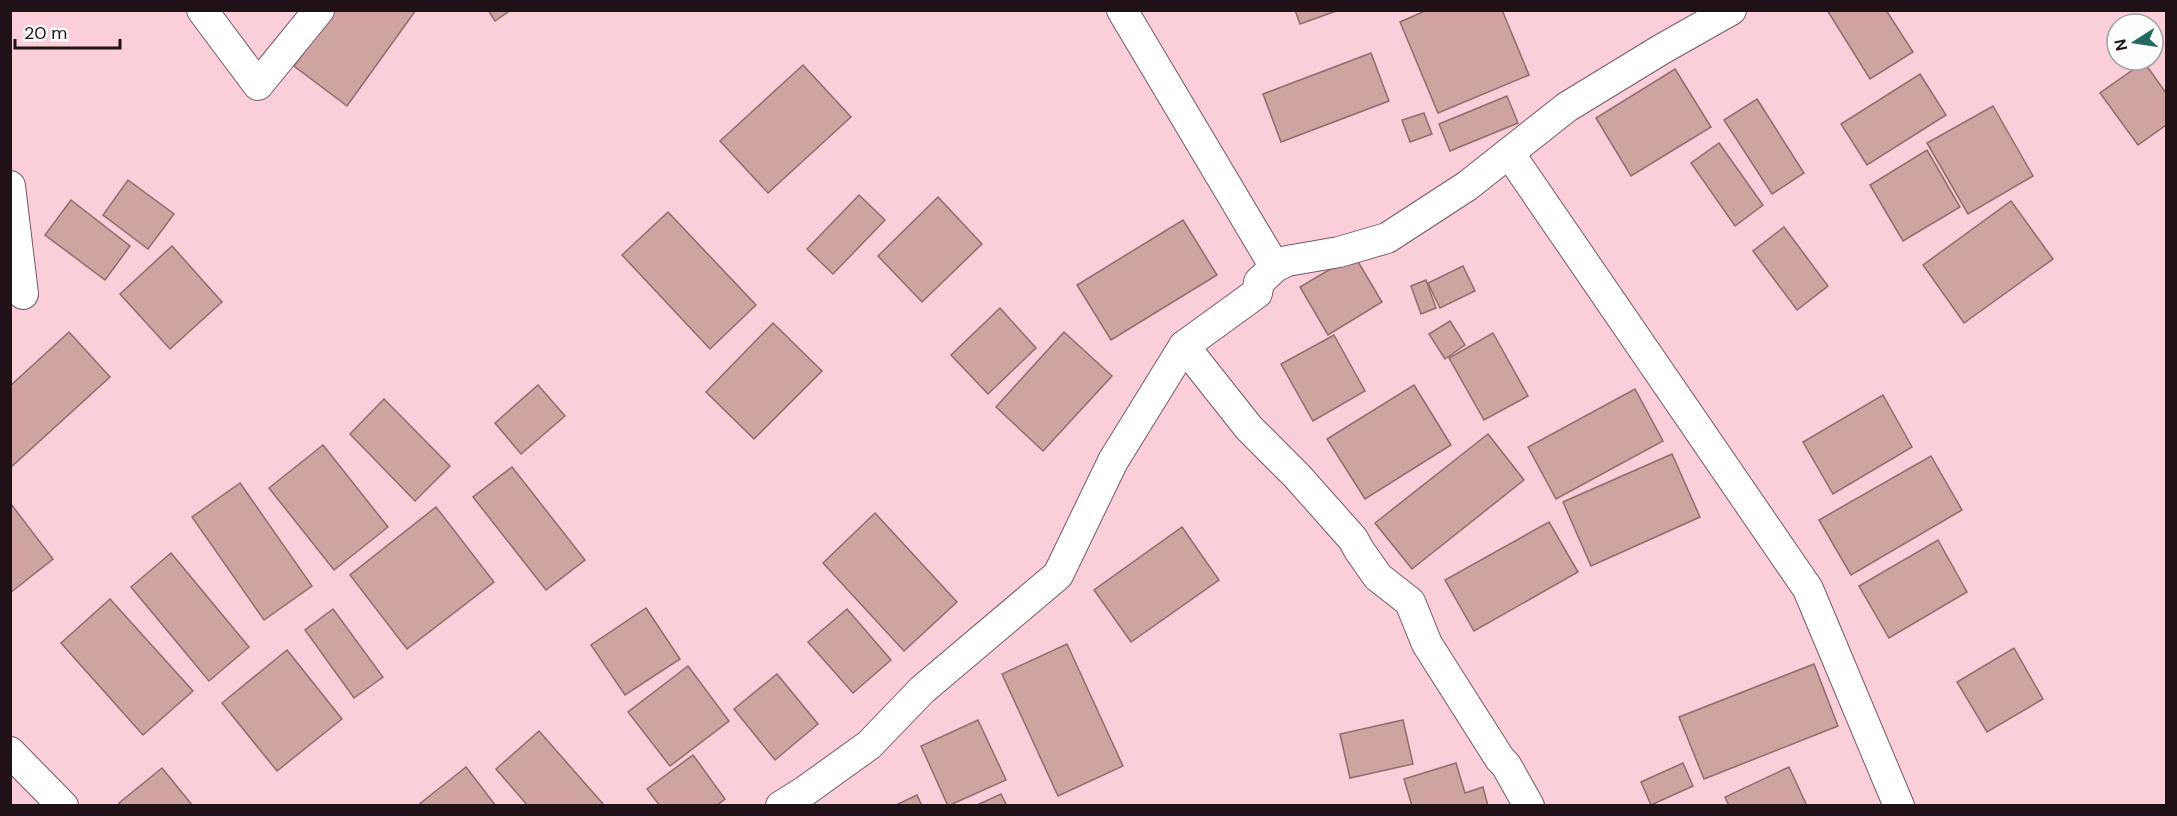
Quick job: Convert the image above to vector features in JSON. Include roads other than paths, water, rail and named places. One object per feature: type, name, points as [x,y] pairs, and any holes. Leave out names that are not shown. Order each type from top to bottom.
[{"type":"street","points":[[202,10],[258,85],[319,10]]},
{"type":"street","points":[[1122,10],[1275,267]]},
{"type":"street","points":[[780,806],[869,745],[922,690],[1058,575],[1113,461],[1184,346],[1257,292],[1259,282],[1275,267],[1287,261],[1339,252],[1387,238],[1467,186],[1567,106],[1731,10]]},
{"type":"street","points":[[1509,153],[1808,589],[1899,806]]},
{"type":"street","points":[[10,186],[23,294]]},
{"type":"street","points":[[1184,346],[1249,428],[1297,476],[1353,539],[1378,577],[1410,602],[1427,644],[1506,765],[1529,806]]},
{"type":"street","points":[[10,752],[63,806]]}]
